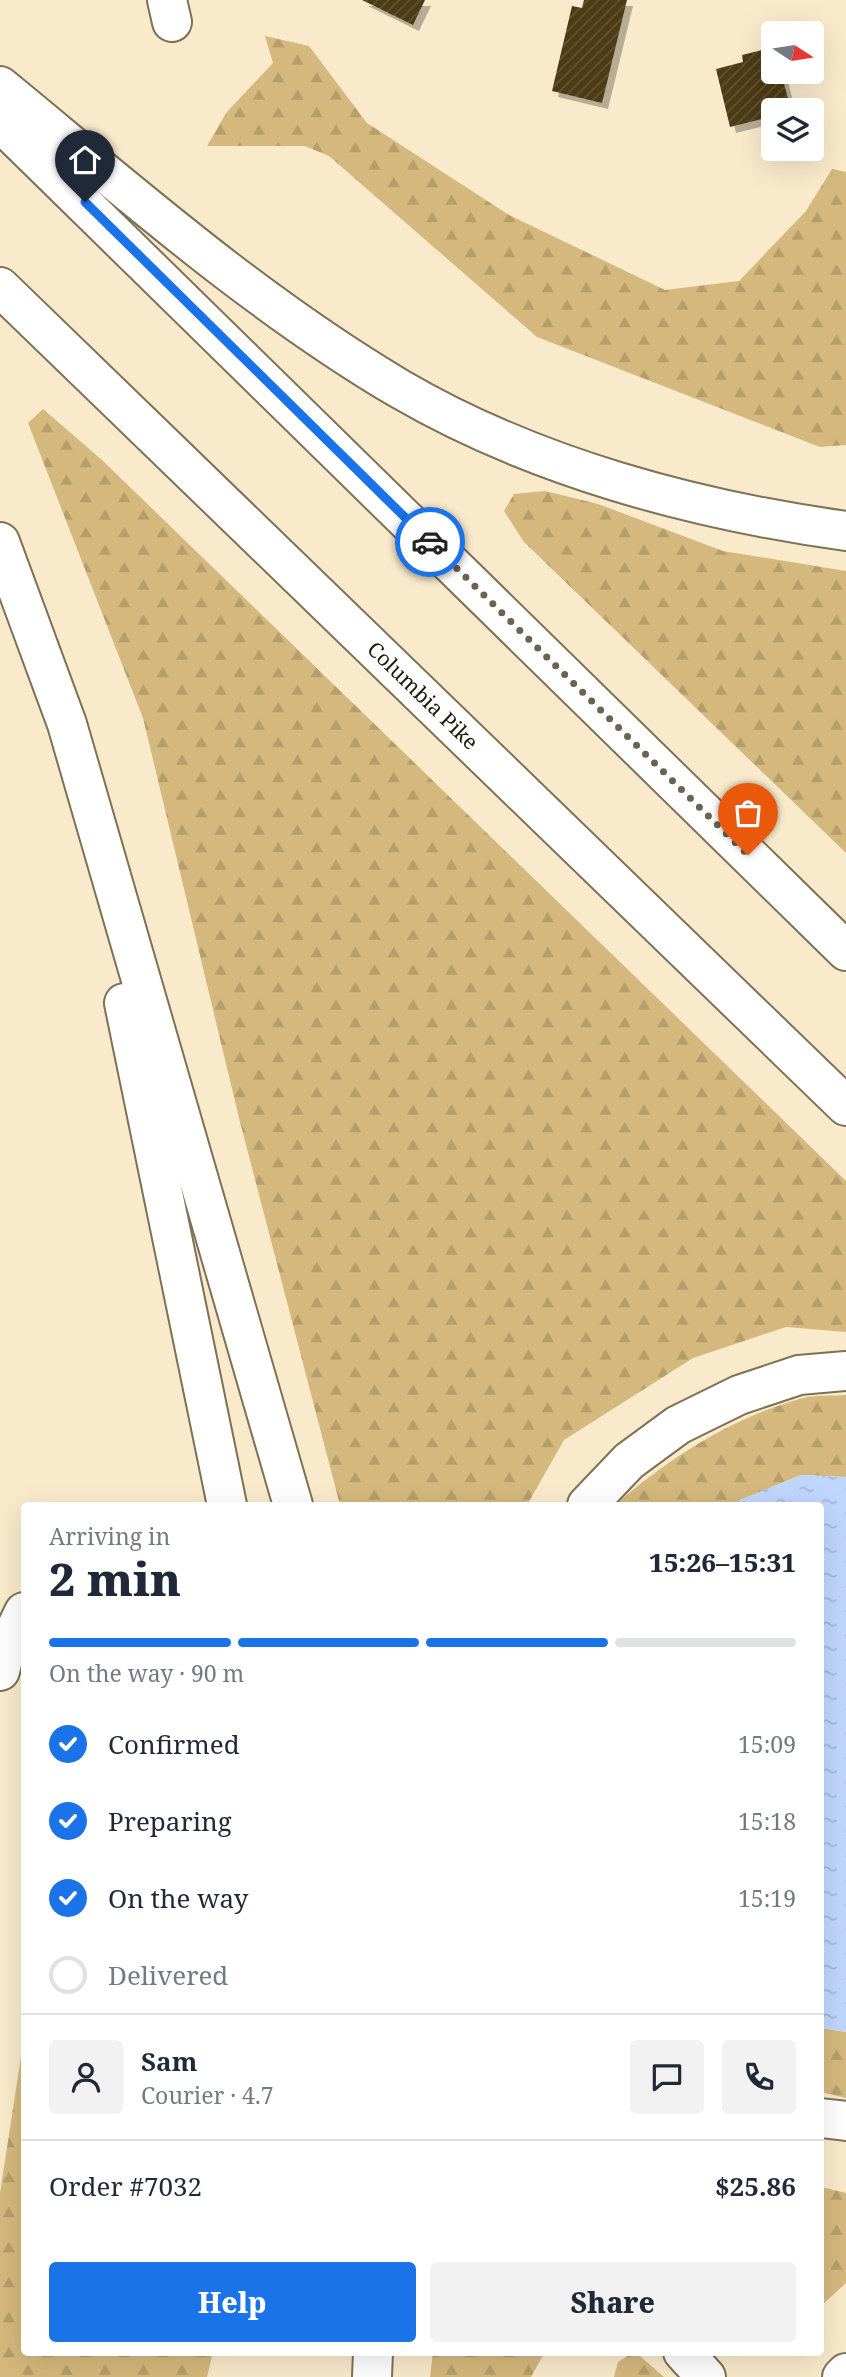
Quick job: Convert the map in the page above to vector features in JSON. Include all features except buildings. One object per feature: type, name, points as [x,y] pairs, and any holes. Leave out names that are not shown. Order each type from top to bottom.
[{"type":"main road","points":[[0,86],[182,235],[305,328],[402,390],[487,431],[587,472],[669,498],[774,521],[846,531]]},
{"type":"main road","points":[[0,122],[846,951]]},
{"type":"main road","name":"Columbia Pike","points":[[0,287],[846,1106]]},
{"type":"main road","points":[[0,542],[67,724],[292,1502]]},
{"type":"main road","points":[[67,724],[226,1502]]},
{"type":"main road","points":[[590,1502],[629,1461],[678,1425],[739,1395],[799,1375],[846,1371]]},
{"type":"main road","points":[[0,1671],[5,1651],[21,1618]]},
{"type":"main road","points":[[824,2118],[846,2121]]},
{"type":"main road","points":[[372,2377],[373,2356]]},
{"type":"main road","points":[[687,2356],[706,2377]]},
{"type":"main road","points":[[842,2377],[846,2373]]},
{"type":"green space","points":[[265,36],[309,46],[367,123],[509,215],[665,290],[739,281],[806,211],[832,169],[846,172],[846,445],[820,447],[537,337],[329,156],[305,146],[207,146],[226,113],[273,63]]},
{"type":"green space","points":[[43,409],[102,460],[846,1181],[846,1332],[786,1327],[693,1358],[564,1440],[529,1502],[339,1502],[240,1122],[143,718],[28,423]]},
{"type":"green space","points":[[545,491],[598,504],[723,551],[846,571],[846,853],[524,542],[504,511],[514,494]]},
{"type":"green space","points":[[846,1395],[846,1477],[801,1475],[735,1502],[619,1502],[680,1455],[727,1428],[777,1406],[819,1396]]},
{"type":"green space","points":[[824,2028],[846,2032],[846,2098],[824,2093]]},
{"type":"green space","points":[[21,2056],[21,2356],[212,2356],[207,2377],[0,2377],[0,2193]]},
{"type":"green space","points":[[824,2188],[846,2193],[846,2283],[824,2303]]},
{"type":"green space","points":[[433,2356],[543,2356],[531,2377],[430,2377]]},
{"type":"green space","points":[[627,2356],[640,2356],[664,2377],[614,2377],[618,2362]]},
{"type":"water","points":[[801,1475],[846,1477],[846,2032],[824,2028],[824,1502],[735,1502]]},
{"type":"way so far","points":[[430,542],[748,855]]},
{"type":"route","points":[[85,202],[430,542]]}]
